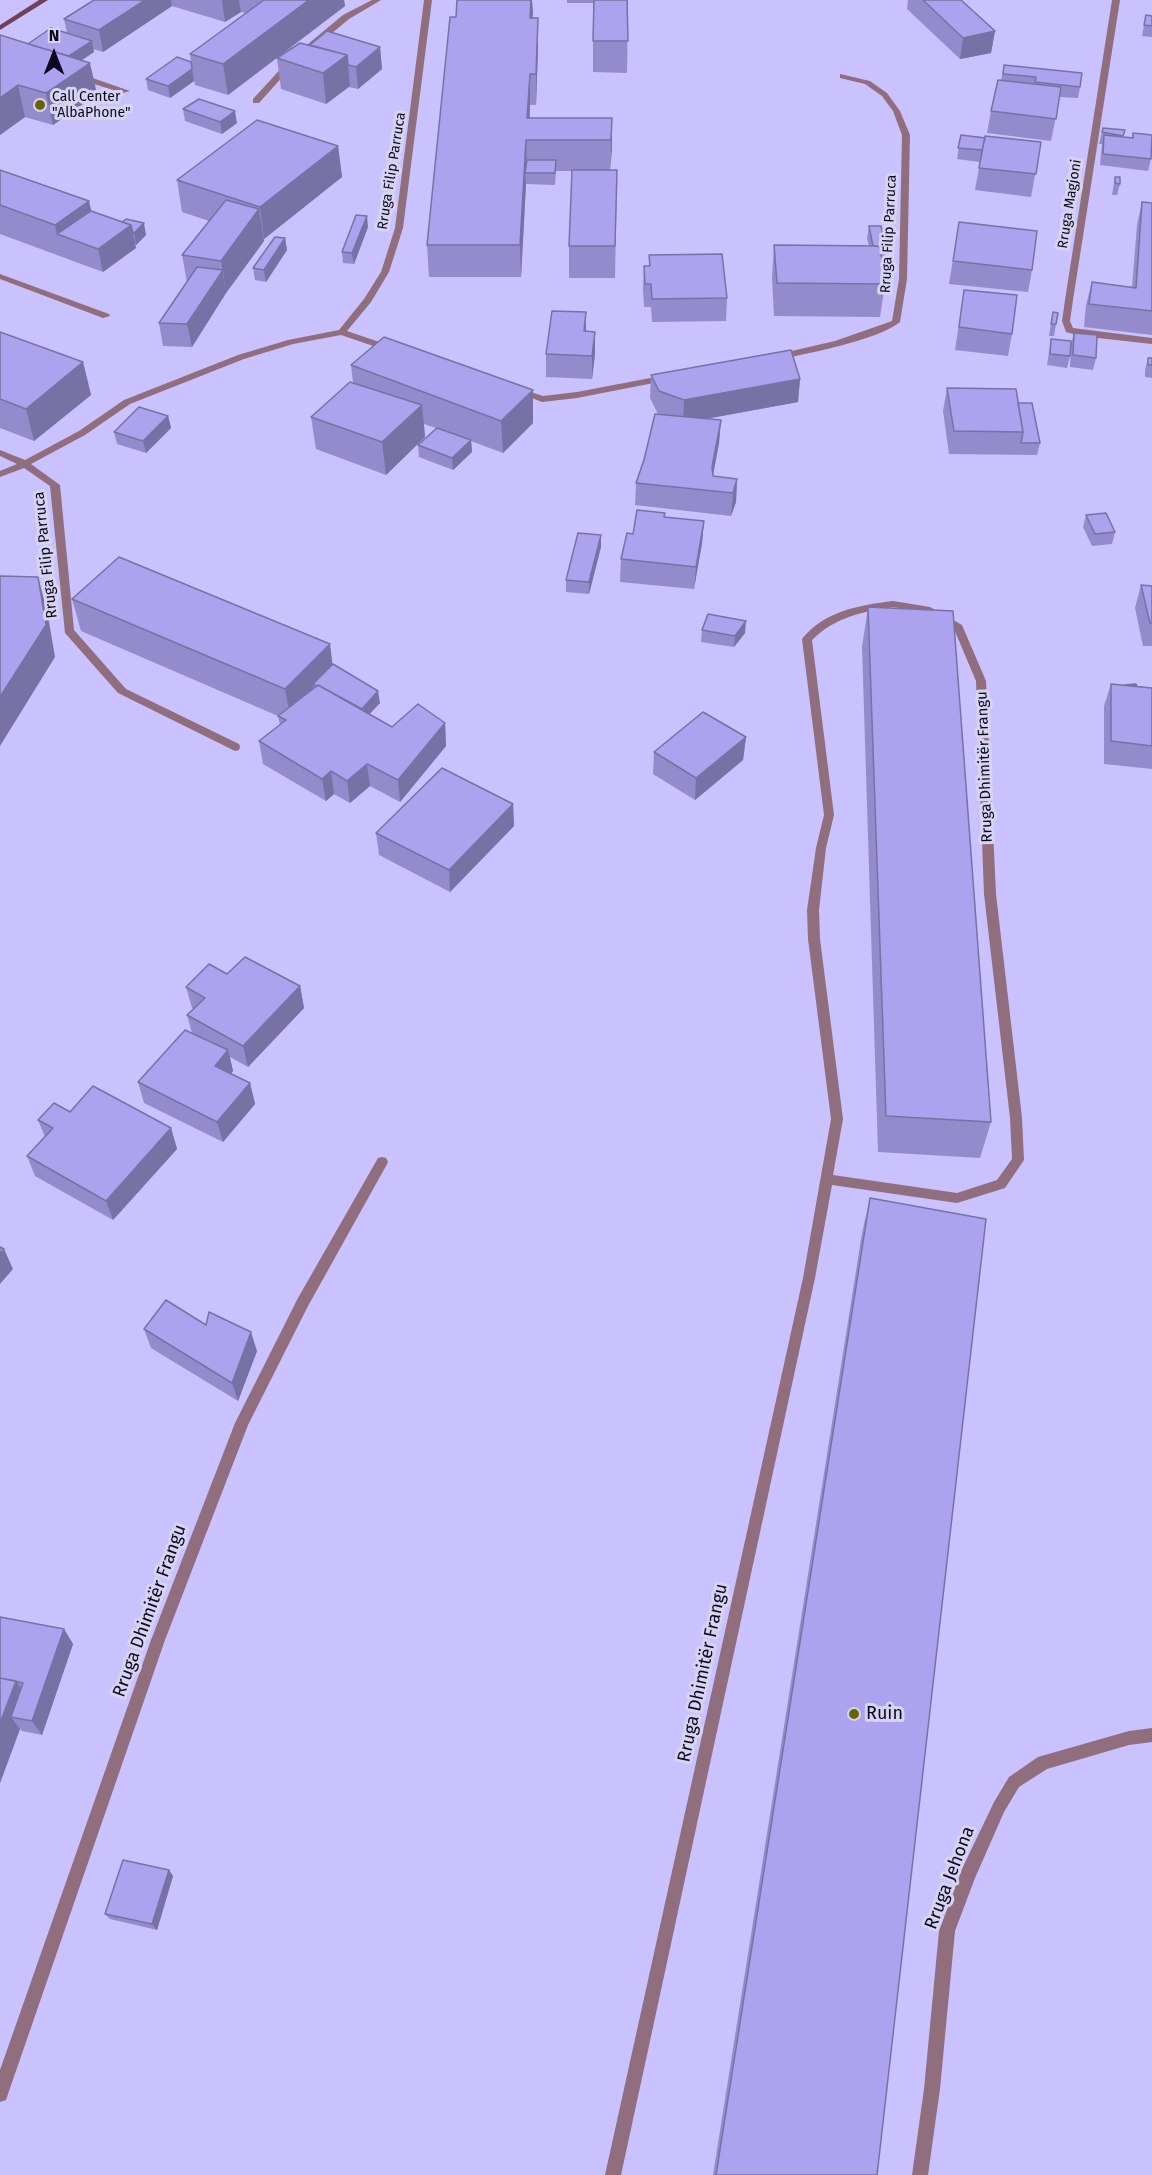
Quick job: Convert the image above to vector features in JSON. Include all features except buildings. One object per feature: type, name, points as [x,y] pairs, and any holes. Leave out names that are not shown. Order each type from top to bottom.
[{"type":"main road","points":[[0,28],[44,0]]},
{"type":"street","points":[[256,101],[286,68],[318,39],[346,17],[376,0]]},
{"type":"street","name":"Rruga Filip Parruca","points":[[342,332],[368,300],[385,272],[399,228],[428,0]]},
{"type":"street","name":"Rruga Magjoni","points":[[1116,0],[1066,321],[1069,330],[1080,333],[1152,341]]},
{"type":"street","points":[[72,75],[126,91]]},
{"type":"street","name":"Rruga Filip Parruca","points":[[770,358],[814,350],[872,333],[896,322],[903,279],[906,135],[899,116],[876,86],[863,79],[843,76]]},
{"type":"street","points":[[0,276],[106,316]]},
{"type":"street","points":[[0,474],[25,464],[82,433],[127,402],[241,357],[291,342],[342,332],[398,351]]},
{"type":"street","points":[[509,388],[542,399],[577,395],[680,376]]},
{"type":"street","name":"Rruga Filip Parruca","points":[[0,453],[25,464],[55,485],[69,631],[122,691],[235,747]]},
{"type":"street","name":"Rruga Dhimitër Frangu","points":[[613,2175],[809,1278],[826,1179],[837,1119],[819,986],[813,910],[821,848],[829,815],[807,639],[818,628],[838,616],[865,608],[892,604],[927,609],[958,627],[981,681],[990,894],[1016,1118],[1018,1160],[1001,1184],[957,1198],[826,1179]]},
{"type":"street","name":"Rruga Dhimitër Frangu","points":[[0,2094],[158,1640],[242,1423],[303,1302],[382,1162]]},
{"type":"street","name":"Rruga Jehona","points":[[921,2175],[932,2089],[947,1931],[968,1875],[999,1808],[1014,1782],[1043,1762],[1130,1738],[1152,1735]]},
{"type":"place","name":"Call Center \"AlbaPhone\"","points":[[40,105]]},
{"type":"place","name":"Ruin","points":[[854,1714]]}]
